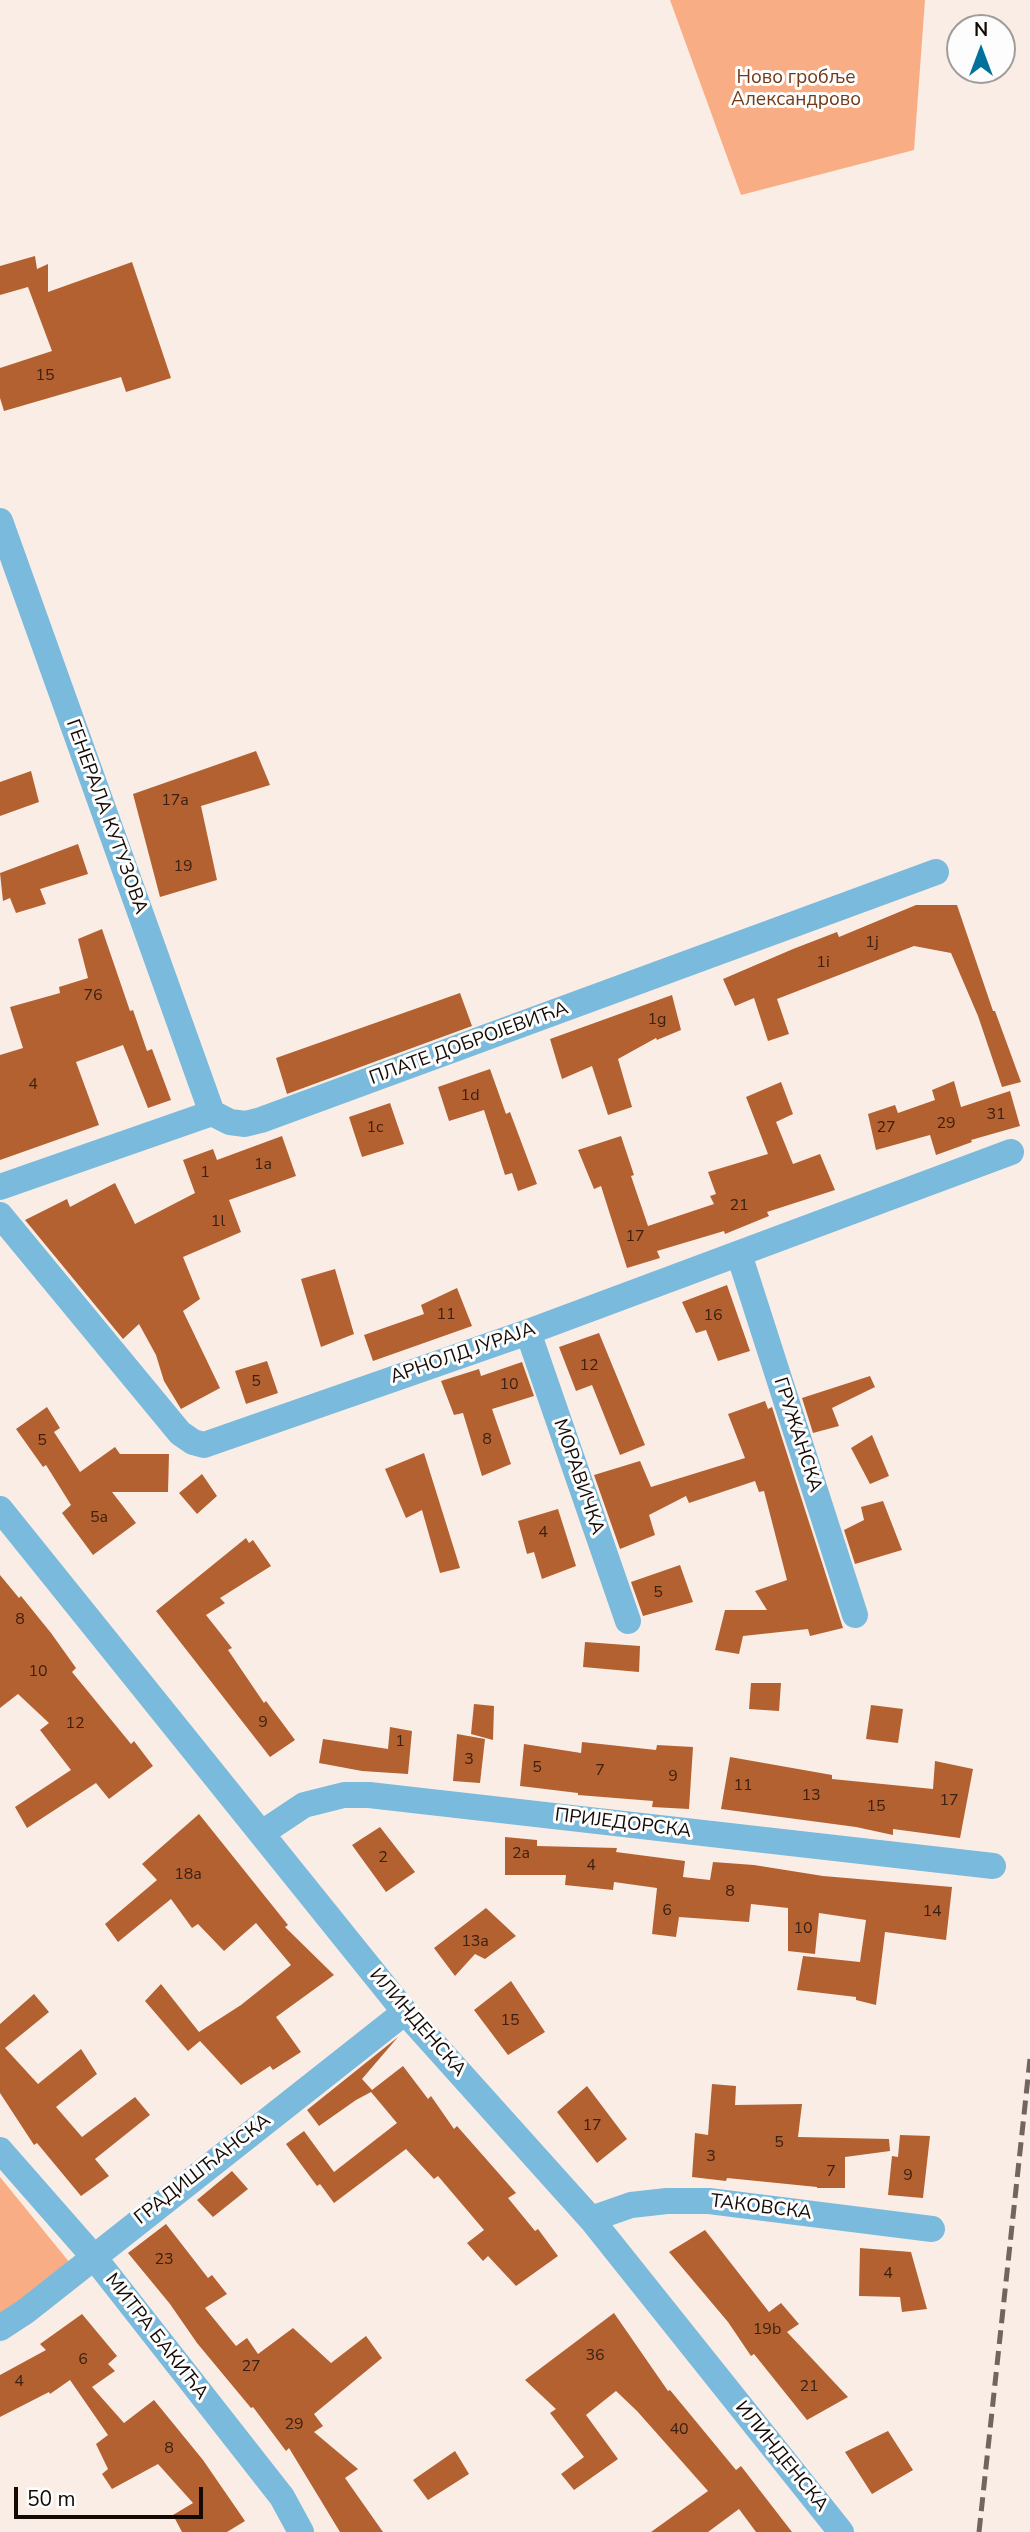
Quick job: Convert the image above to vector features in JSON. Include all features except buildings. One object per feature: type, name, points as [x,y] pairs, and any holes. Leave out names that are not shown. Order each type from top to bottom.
[{"type":"street","name":"ГЕНЕРАЛА КУТУЗОВА","points":[[0,521],[212,1113]]},
{"type":"street","name":"ПЛАТЕ ДОБРОЈЕВИЋА","points":[[212,1113],[230,1122],[245,1124],[261,1120],[936,872]]},
{"type":"street","points":[[0,1187],[212,1113]]},
{"type":"street","name":"АРНОЛД ЈУРАЈА","points":[[0,1215],[180,1433],[193,1442],[204,1445],[528,1332],[1011,1152]]},
{"type":"street","name":"ГРУЖАНСКА","points":[[739,1254],[855,1615]]},
{"type":"street","name":"МОРАВИЧКА","points":[[528,1332],[628,1621]]},
{"type":"street","name":"ИЛИНДЕНСКА","points":[[0,1509],[405,2012],[591,2219],[841,2532]]},
{"type":"street","name":"ПРИЈЕДОРСКА","points":[[262,1833],[304,1805],[344,1795],[369,1795],[993,1866]]},
{"type":"street","name":"ГРАДИШЋАНСКА","points":[[0,2328],[26,2311],[405,2012]]},
{"type":"street","name":"МИТРА БАКИЋА","points":[[0,2150],[93,2256],[282,2497],[301,2532]]},
{"type":"street","name":"ТАКОВСКА","points":[[591,2219],[631,2205],[667,2201],[709,2201],[932,2229]]},
{"type":"green space","name":"Ново гробље Александрово","points":[[670,0],[925,0],[914,150],[741,195]]},
{"type":"green space","points":[[0,2177],[70,2263],[0,2316]]},
{"type":"railway","points":[[979,2532],[1030,2059]]}]
